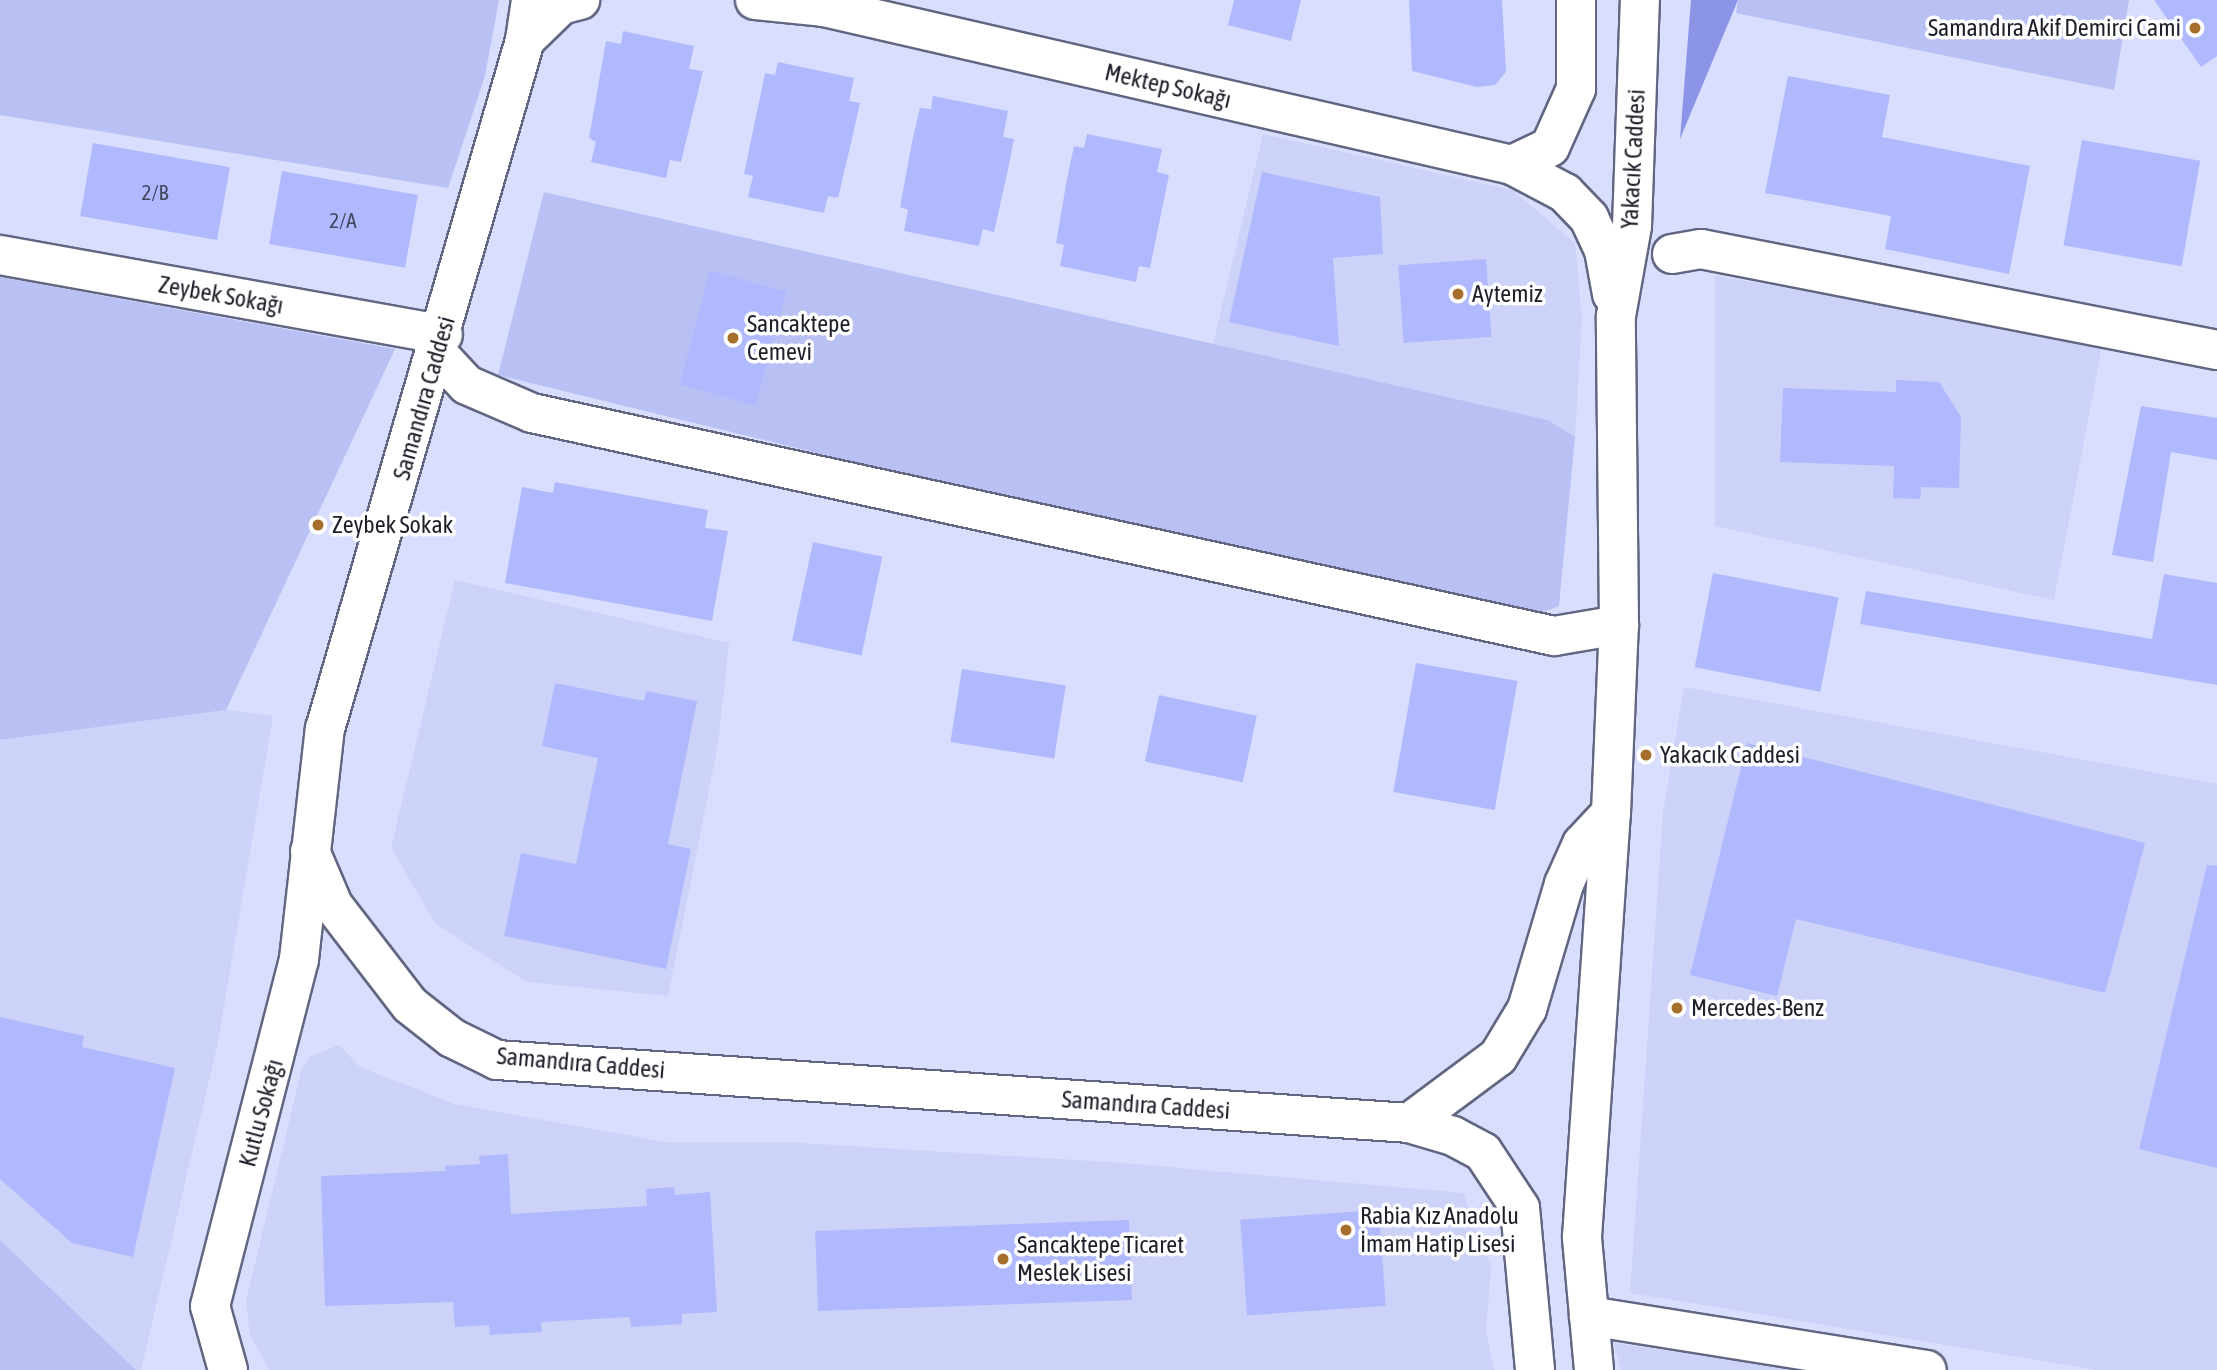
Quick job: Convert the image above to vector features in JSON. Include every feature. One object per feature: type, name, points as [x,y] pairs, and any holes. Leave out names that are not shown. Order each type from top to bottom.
[{"type":"main road","points":[[525,40],[531,0]]},
{"type":"main road","name":"Samandıra Caddesi","points":[[540,0],[525,40],[440,344],[325,729],[310,851],[333,905],[410,1005],[452,1038],[497,1060],[1409,1123],[1483,1152],[1505,1178],[1526,1231],[1535,1370]]},
{"type":"main road","points":[[525,40],[561,5],[580,0]]},
{"type":"main road","name":"Mektep Sokağı","points":[[755,0],[817,4],[1512,165]]},
{"type":"main road","points":[[1512,165],[1550,147],[1576,89],[1576,0]]},
{"type":"main road","name":"Yakacık Caddesi","points":[[1616,317],[1632,226],[1640,0]]},
{"type":"main road","name":"Yakacık Caddesi","points":[[1512,165],[1565,193],[1589,218],[1604,250],[1616,317],[1619,625],[1611,813],[1582,1237],[1594,1370]]},
{"type":"main road","points":[[1672,254],[1701,249],[2217,350]]},
{"type":"main road","name":"Zeybek Sokağı","points":[[0,255],[440,344]]},
{"type":"main road","points":[[440,344],[467,385],[532,413],[1555,636],[1619,625]]},
{"type":"main road","points":[[1409,1123],[1498,1057],[1527,1009],[1564,884],[1582,844],[1611,813]]},
{"type":"main road","name":"Kutlu Sokağı","points":[[228,1370],[210,1306],[285,1026],[310,851]]},
{"type":"main road","points":[[1589,1316],[1927,1370]]},
{"type":"shaded area","points":[[0,0],[499,0],[485,76],[448,188],[0,115]]},
{"type":"shaded area","points":[[1691,0],[1738,0],[1680,139]]},
{"type":"shaded area","points":[[1738,0],[2129,0],[2114,90],[1736,13]]},
{"type":"shaded area","name":"Aytemiz","points":[[1263,134],[1512,190],[1575,243],[1582,318],[1575,437],[1548,420],[1213,344]]},
{"type":"shaded area","points":[[544,192],[1548,420],[1575,437],[1559,606],[1535,615],[932,481],[498,375]]},
{"type":"shaded area","points":[[1715,276],[2103,341],[2054,600],[1715,526]]},
{"type":"shaded area","points":[[0,277],[395,349],[226,710],[0,740]]},
{"type":"shaded area","points":[[455,580],[729,643],[718,744],[668,996],[527,982],[436,924],[391,848]]},
{"type":"shaded area","points":[[1684,687],[2217,784],[2217,1370],[2097,1370],[1630,1293],[1663,813]]},
{"type":"shaded area","points":[[226,710],[273,716],[218,1042],[141,1370],[136,1370],[0,1240],[0,740]]},
{"type":"shaded area","points":[[339,1045],[360,1067],[454,1104],[666,1142],[786,1142],[1123,1163],[1463,1193],[1491,1267],[1486,1331],[1494,1370],[269,1370],[250,1335],[246,1301],[302,1068],[311,1056]]},
{"type":"shaded area","points":[[0,1240],[136,1370],[0,1370]]},
{"type":"shaded area","points":[[1614,1343],[1793,1370],[1621,1370]]},
{"type":"building","points":[[1234,0],[1301,0],[1291,41],[1228,25]]},
{"type":"building","points":[[1409,0],[1502,0],[1506,72],[1495,85],[1477,87],[1412,71]]},
{"type":"building","name":"Samandıra Akif Demirci Cami","points":[[2154,0],[2217,0],[2217,56],[2201,67]]},
{"type":"building","points":[[623,31],[694,46],[689,69],[703,71],[681,162],[670,160],[666,178],[591,162],[596,142],[589,138],[606,41],[621,44]]},
{"type":"building","points":[[778,62],[854,78],[849,101],[860,103],[838,198],[828,196],[824,213],[748,197],[753,176],[744,174],[765,73],[775,75]]},
{"type":"building","points":[[1788,76],[1890,95],[1882,137],[2030,166],[2009,274],[1885,249],[1891,216],[1765,193]]},
{"type":"building","points":[[933,96],[1008,111],[1003,137],[1014,139],[1009,165],[994,232],[983,229],[979,246],[904,231],[908,210],[900,207],[912,142],[920,108],[931,109]]},
{"type":"building","points":[[1087,134],[1162,149],[1157,172],[1169,175],[1150,268],[1139,266],[1136,282],[1060,266],[1064,245],[1056,243],[1067,179],[1074,146],[1084,148]]},
{"type":"building","points":[[2082,140],[2200,161],[2182,266],[2063,245]]},
{"type":"building","points":[[93,143],[230,167],[217,240],[80,216]]},
{"type":"building","points":[[282,171],[418,195],[405,268],[269,244]]},
{"type":"building","points":[[1262,172],[1380,197],[1383,254],[1333,258],[1339,346],[1229,322]]},
{"type":"building","points":[[1486,259],[1491,337],[1404,343],[1398,265]]},
{"type":"building","name":"Sancaktepe Cemevi","points":[[710,271],[786,291],[756,405],[679,385]]},
{"type":"building","points":[[1896,380],[1939,382],[1961,417],[1959,488],[1921,487],[1920,499],[1893,498],[1894,466],[1780,462],[1783,388],[1896,392]]},
{"type":"building","points":[[2141,406],[2217,418],[2217,460],[2171,452],[2153,562],[2112,555]]},
{"type":"building","points":[[555,482],[708,510],[705,528],[728,531],[712,621],[505,583],[522,487],[553,493]]},
{"type":"building","points":[[813,542],[882,557],[861,656],[792,641]]},
{"type":"building","points":[[1713,573],[1839,597],[1820,692],[1695,667]]},
{"type":"building","points":[[2164,574],[2217,583],[2217,685],[1860,624],[1866,591],[2152,639]]},
{"type":"building","points":[[1416,663],[1517,681],[1495,810],[1393,792]]},
{"type":"building","points":[[962,669],[1066,685],[1054,759],[950,742]]},
{"type":"building","points":[[555,683],[644,701],[646,691],[697,701],[668,844],[691,849],[666,969],[504,936],[521,853],[576,864],[598,758],[542,746]]},
{"type":"building","points":[[1159,695],[1257,716],[1243,782],[1145,762]]},
{"type":"building","points":[[1747,743],[2145,843],[2105,993],[1796,919],[1777,996],[1690,975]]},
{"type":"building","points":[[2207,865],[2217,866],[2217,1168],[2139,1149]]},
{"type":"building","points":[[0,1017],[84,1036],[82,1047],[175,1068],[133,1257],[72,1243],[0,1179]]},
{"type":"building","points":[[508,1154],[511,1214],[647,1206],[646,1189],[674,1187],[675,1195],[710,1192],[717,1312],[682,1314],[682,1324],[631,1327],[630,1317],[541,1322],[542,1332],[490,1335],[489,1325],[455,1327],[453,1302],[325,1306],[321,1176],[446,1171],[445,1166],[480,1164],[479,1156]]},
{"type":"building","points":[[1379,1210],[1386,1306],[1247,1315],[1240,1220]]},
{"type":"building","points":[[1129,1220],[1132,1300],[818,1311],[815,1231]]},
{"type":"place","name":"Samandıra Akif Demirci Cami","points":[[2195,28]]},
{"type":"place","name":"Aytemiz","points":[[1458,294]]},
{"type":"place","name":"Sancaktepe Cemevi","points":[[733,338]]},
{"type":"place","name":"Zeybek Sokak","points":[[318,525]]},
{"type":"place","name":"Yakacık Caddesi","points":[[1646,755]]},
{"type":"place","name":"Mercedes-Benz","points":[[1677,1008]]},
{"type":"place","name":"Rabia Kız Anadolu İmam Hatip Lisesi","points":[[1346,1230]]},
{"type":"place","name":"Sancaktepe Ticaret Meslek Lisesi","points":[[1003,1259]]}]
